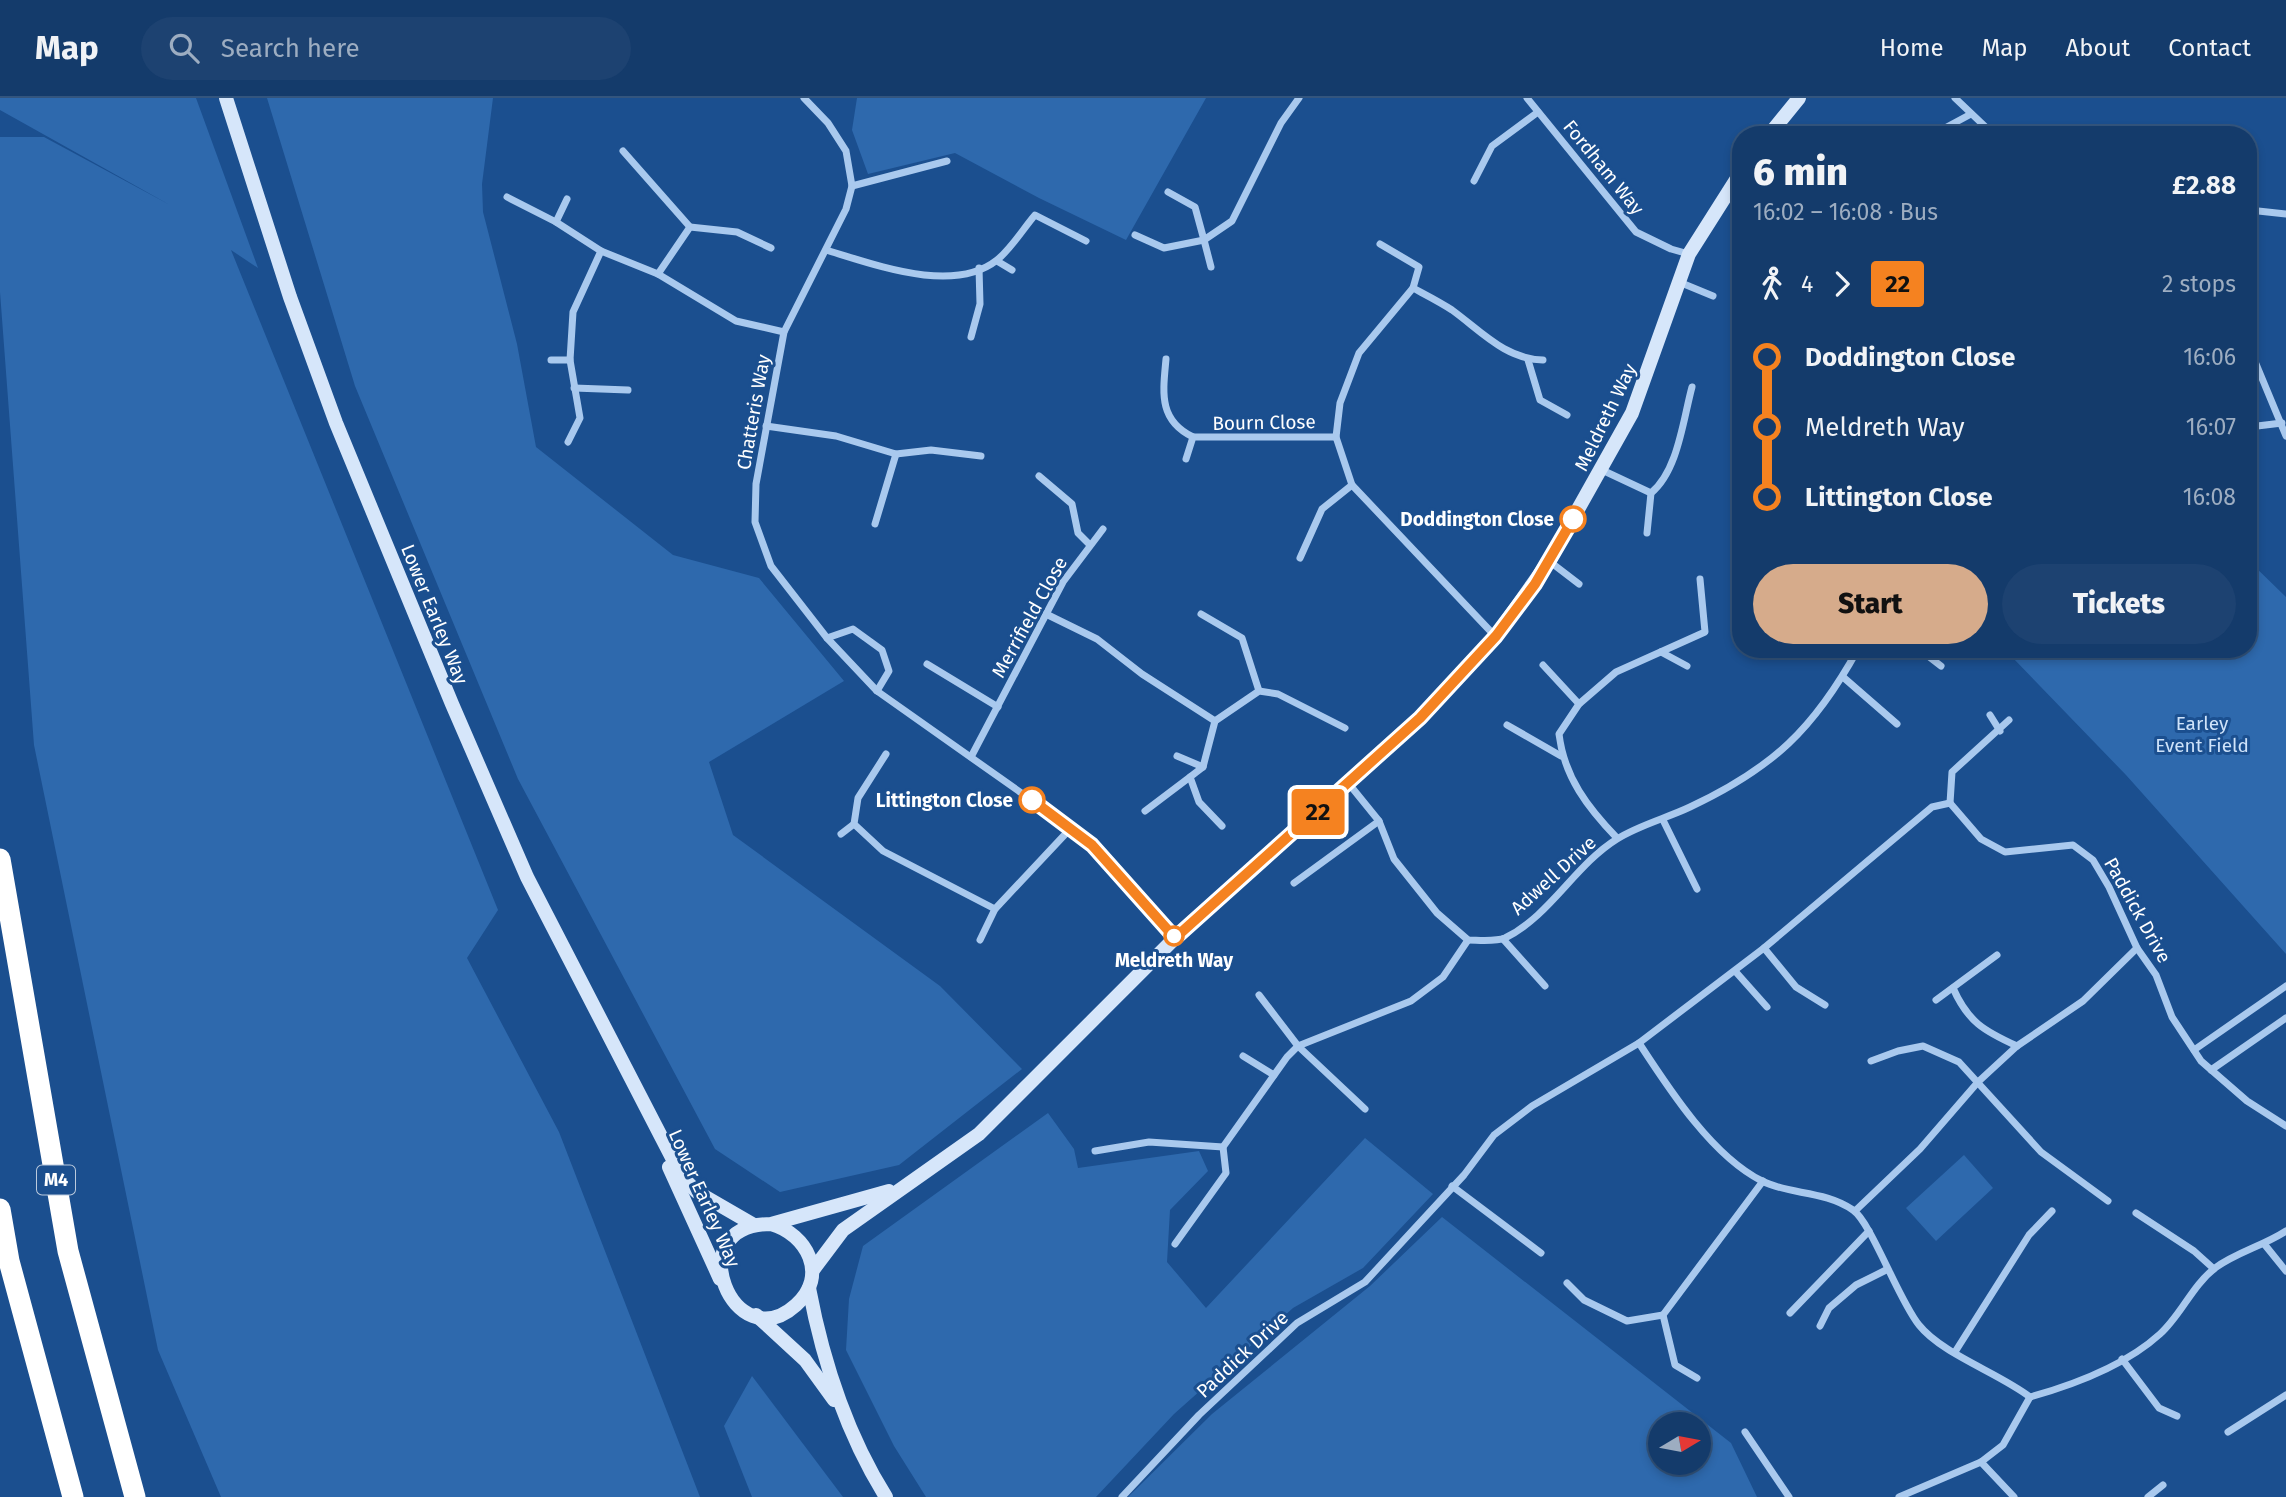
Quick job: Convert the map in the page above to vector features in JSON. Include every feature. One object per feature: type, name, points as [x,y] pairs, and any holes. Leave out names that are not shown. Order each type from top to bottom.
[{"type":"highway","name":"M4","points":[[0,859],[68,1251],[135,1497]]},
{"type":"highway","points":[[0,1209],[9,1261],[73,1497]]},
{"type":"main road","name":"Lower Earley Way","points":[[226,98],[286,285],[336,423],[527,877],[653,1126],[682,1177],[697,1192],[754,1225]]},
{"type":"main road","points":[[1776,126],[1799,98]]},
{"type":"main road","name":"Meldreth Way","points":[[813,1270],[843,1230],[979,1134],[1175,938],[1420,718],[1496,636],[1549,561],[1602,470],[1645,382],[1689,254],[1732,186]]},
{"type":"main road","name":"Lower Earley Way","points":[[653,1126],[675,1183],[722,1284]]},
{"type":"main road","name":"Meldreth Way","points":[[771,1224],[904,1186]]},
{"type":"main road","points":[[842,1410],[805,1360],[756,1315],[740,1308],[729,1297],[722,1284],[722,1255],[731,1239],[754,1225],[771,1224],[786,1228],[798,1236],[810,1254],[813,1270],[809,1288],[819,1339],[842,1410],[886,1497]]},
{"type":"main road","points":[[756,1315],[780,1315],[794,1307],[809,1288]]},
{"type":"street","name":"Chatteris Way","points":[[804,98],[828,123],[846,151],[852,186],[846,209],[784,332],[756,484],[755,522],[771,566],[827,638],[877,691],[1092,845],[1175,938]]},
{"type":"street","points":[[1135,236],[1164,248],[1204,240],[1232,221],[1281,123],[1299,98]]},
{"type":"street","points":[[1955,98],[1984,126]]},
{"type":"street","name":"Fordham Way","points":[[1530,99],[1636,232],[1671,249],[1689,254]]},
{"type":"street","name":"Fordham Way","points":[[1474,181],[1492,146],[1538,112]]},
{"type":"street","points":[[1949,126],[1971,114]]},
{"type":"street","points":[[623,151],[690,227],[737,232],[771,248]]},
{"type":"street","points":[[852,186],[947,161]]},
{"type":"street","points":[[1168,192],[1195,206],[1211,267]]},
{"type":"street","points":[[507,197],[556,222],[601,251],[658,274],[736,321],[784,332]]},
{"type":"street","points":[[556,222],[568,199]]},
{"type":"street","points":[[2257,210],[2286,214]]},
{"type":"street","points":[[826,250],[886,268],[922,275],[959,276],[997,261],[1035,215],[1086,241]]},
{"type":"street","points":[[658,274],[690,227]]},
{"type":"street","points":[[1380,244],[1419,267],[1413,288],[1359,353],[1340,403],[1336,437],[1352,485],[1496,636]]},
{"type":"street","points":[[568,442],[580,418],[570,360],[573,312],[601,251]]},
{"type":"street","points":[[997,261],[1012,270]]},
{"type":"street","points":[[971,337],[980,304],[979,268]]},
{"type":"street","points":[[1678,281],[1713,296]]},
{"type":"street","points":[[1413,288],[1450,309],[1491,342],[1528,360],[1543,360]]},
{"type":"street","name":"Bourn Close","points":[[1166,359],[1163,397],[1168,419],[1179,430],[1193,437],[1336,437]]},
{"type":"street","points":[[551,360],[570,360]]},
{"type":"street","points":[[1528,360],[1540,400],[1567,415]]},
{"type":"street","points":[[2257,365],[2286,436]]},
{"type":"street","points":[[1647,533],[1651,494],[1660,486],[1671,463],[1692,387]]},
{"type":"street","points":[[574,388],[628,390]]},
{"type":"street","points":[[2257,426],[2282,423]]},
{"type":"street","points":[[766,426],[836,436],[896,454],[931,450],[981,456]]},
{"type":"street","name":"Bourn Close","points":[[1186,458],[1193,437]]},
{"type":"street","points":[[876,524],[896,454]]},
{"type":"street","points":[[1602,470],[1651,494]]},
{"type":"street","name":"Merrifield Close","points":[[1039,476],[1072,504],[1078,533],[1089,544]]},
{"type":"street","points":[[1300,558],[1322,509],[1352,485]]},
{"type":"street","name":"Merrifield Close","points":[[971,758],[1046,614],[1089,544],[1103,529]]},
{"type":"street","points":[[1549,561],[1578,584]]},
{"type":"street","points":[[1617,838],[1594,815],[1578,792],[1561,756],[1559,734],[1579,704],[1616,672],[1705,632],[1700,579]]},
{"type":"street","points":[[1046,614],[1097,639],[1142,674],[1215,721]]},
{"type":"street","points":[[1201,614],[1242,638],[1259,691]]},
{"type":"street","points":[[827,638],[852,629],[882,649],[889,671],[877,691]]},
{"type":"street","points":[[1661,652],[1687,666]]},
{"type":"street","name":"Adwell Drive","points":[[1468,940],[1503,939],[1536,916],[1579,870],[1617,838],[1663,820],[1736,785],[1782,752],[1821,710],[1853,658]]},
{"type":"street","points":[[1931,658],[1941,666]]},
{"type":"street","name":"Merrifield Close","points":[[927,664],[998,706]]},
{"type":"street","points":[[1543,665],[1579,704]]},
{"type":"street","points":[[1843,677],[1897,724]]},
{"type":"street","points":[[1145,811],[1203,767],[1215,721],[1259,691],[1278,694],[1345,729]]},
{"type":"street","points":[[1990,715],[2000,731]]},
{"type":"street","points":[[1950,803],[1952,772],[2009,720]]},
{"type":"street","points":[[1507,725],[1561,756]]},
{"type":"street","points":[[841,834],[854,824],[858,799],[886,754]]},
{"type":"street","points":[[1177,756],[1203,767]]},
{"type":"street","points":[[1190,777],[1199,802],[1222,826]]},
{"type":"street","points":[[1175,1244],[1226,1173],[1223,1147],[1298,1046],[1411,1001],[1443,977],[1468,940],[1437,913],[1395,859],[1379,821],[1349,784]]},
{"type":"street","name":"Paddick Drive","points":[[1122,1497],[1199,1415],[1297,1322],[1365,1282],[1494,1135],[1532,1105],[1639,1043],[1765,948],[1932,807],[1950,803],[1981,839],[2005,852],[2073,845],[2093,860],[2137,948],[2156,975],[2172,1017],[2194,1050],[2211,1070],[2247,1101],[2286,1125]]},
{"type":"street","points":[[1663,820],[1698,889]]},
{"type":"street","points":[[1294,883],[1379,821]]},
{"type":"street","points":[[854,824],[883,851],[995,909]]},
{"type":"street","points":[[980,940],[995,909],[1071,828]]},
{"type":"street","name":"Adwell Drive","points":[[1503,939],[1545,986]]},
{"type":"street","points":[[1765,948],[1796,987],[1825,1005]]},
{"type":"street","points":[[1855,1211],[1920,1149],[1978,1082],[2017,1046],[2083,1001],[2137,948]]},
{"type":"street","points":[[1936,1000],[1997,955]]},
{"type":"street","points":[[1735,971],[1768,1007]]},
{"type":"street","points":[[2194,1050],[2286,986]]},
{"type":"street","points":[[1952,988],[1961,1006],[1982,1029],[2017,1046]]},
{"type":"street","points":[[1259,995],[1298,1046],[1365,1109]]},
{"type":"street","points":[[2211,1070],[2286,1018]]},
{"type":"street","points":[[1639,1043],[1675,1098],[1719,1148],[1763,1181],[1821,1195],[1855,1211],[1869,1231],[1886,1270],[1920,1326],[1955,1352],[2011,1383],[2030,1397]]},
{"type":"street","points":[[1871,1061],[1898,1051],[1923,1046],[1959,1062],[2041,1152],[2108,1201]]},
{"type":"street","points":[[1243,1055],[1274,1075]]},
{"type":"street","points":[[1095,1151],[1149,1142],[1223,1147]]},
{"type":"street","points":[[1567,1283],[1584,1300],[1627,1321],[1664,1315],[1763,1181]]},
{"type":"street","points":[[1452,1186],[1541,1253]]},
{"type":"street","points":[[1955,1352],[2029,1235],[2052,1211]]},
{"type":"street","points":[[2136,1213],[2194,1251],[2214,1269]]},
{"type":"street","points":[[1790,1313],[1869,1231]]},
{"type":"street","points":[[1899,1497],[1981,1462],[2003,1445],[2030,1397],[2062,1388],[2122,1359],[2160,1335],[2214,1269],[2239,1253],[2265,1245],[2286,1231]]},
{"type":"street","points":[[2265,1245],[2286,1271]]},
{"type":"street","points":[[1820,1326],[1829,1308],[1856,1285],[1886,1270]]},
{"type":"street","points":[[1664,1315],[1675,1365],[1697,1378]]},
{"type":"street","points":[[2122,1359],[2159,1408],[2177,1416]]},
{"type":"street","points":[[2228,1432],[2286,1395]]},
{"type":"street","points":[[1745,1432],[1789,1497]]},
{"type":"street","points":[[1981,1462],[2014,1497]]},
{"type":"street","points":[[2148,1497],[2163,1485]]},
{"type":"green space","points":[[0,98],[196,98],[258,268],[231,250],[498,910],[467,958],[559,1132],[700,1497],[221,1497],[158,1350],[34,745],[0,292],[0,137],[44,137],[170,205],[0,110]]},
{"type":"green space","points":[[267,98],[493,98],[482,184],[483,212],[517,344],[536,447],[673,555],[759,578],[844,681],[709,762],[733,835],[940,986],[1022,1069],[899,1165],[780,1192],[715,1149],[518,779],[355,386]]},
{"type":"green space","points":[[857,98],[1206,98],[1126,240],[955,153],[868,174],[852,130]]},
{"type":"green space","name":"Earley Event Field","points":[[2257,569],[2286,597],[2286,954],[2126,775],[2013,658],[2257,658]]},
{"type":"green space","points":[[1048,1113],[1074,1149],[1078,1168],[1199,1151],[1208,1171],[1170,1210],[1167,1262],[1206,1308],[1365,1138],[1433,1194],[1363,1268],[1293,1308],[1174,1414],[1096,1497],[926,1497],[894,1446],[846,1350],[849,1299],[863,1246]]},
{"type":"green space","points":[[1964,1155],[1993,1188],[1936,1241],[1906,1208]]},
{"type":"green space","points":[[1442,1217],[1691,1412],[1648,1412],[1648,1475],[1712,1475],[1712,1428],[1731,1443],[1757,1497],[1128,1497],[1212,1414],[1370,1286]]},
{"type":"green space","points":[[752,1376],[843,1497],[752,1497],[724,1426]]},
{"type":"bus line","name":"22","points":[[1032,800],[1092,845],[1175,938],[1420,718],[1496,636],[1535,584],[1573,519]]},
{"type":"place","name":"Doddington Close","points":[[1573,519]]},
{"type":"place","name":"Littington Close","points":[[1032,800]]},
{"type":"place","name":"Meldreth Way","points":[[1174,936]]}]
